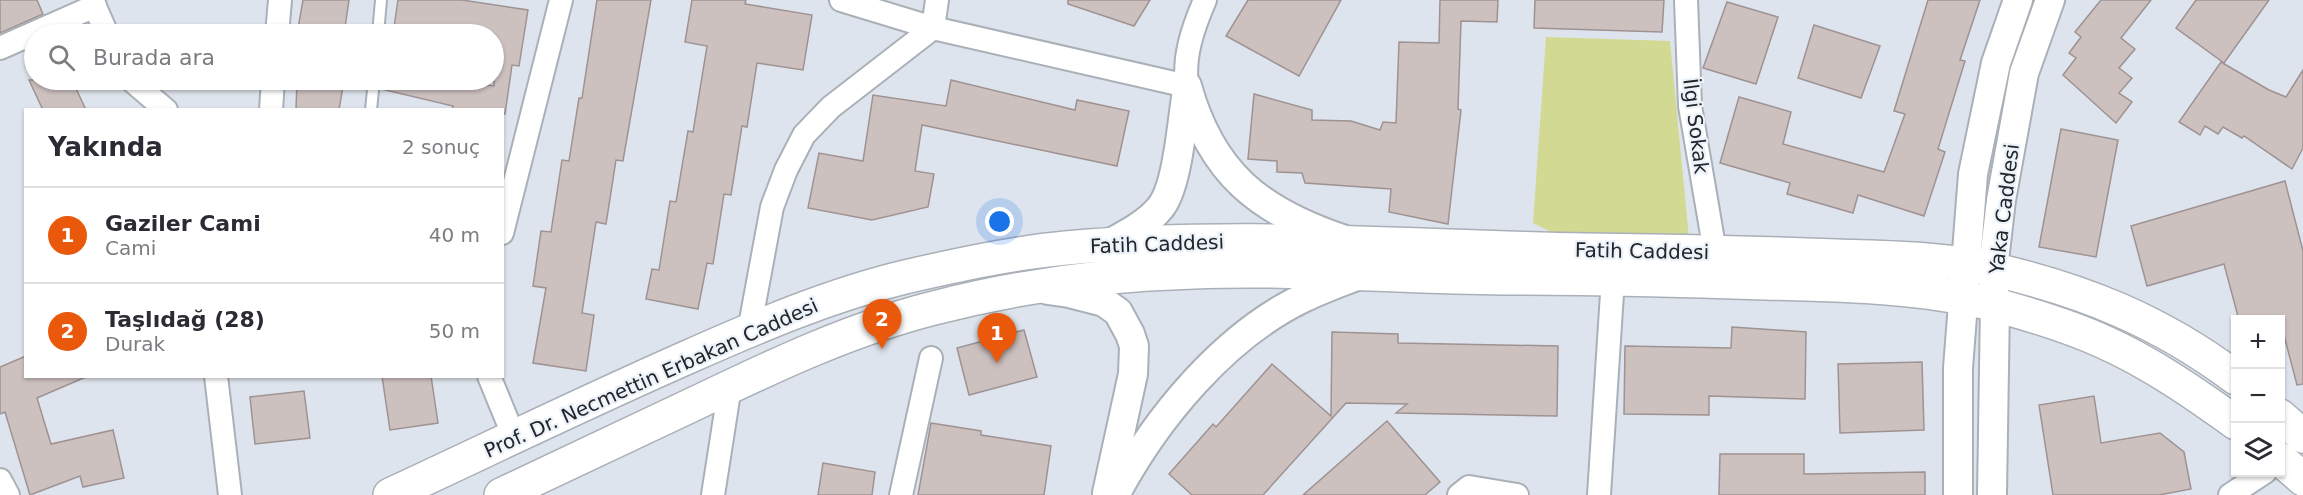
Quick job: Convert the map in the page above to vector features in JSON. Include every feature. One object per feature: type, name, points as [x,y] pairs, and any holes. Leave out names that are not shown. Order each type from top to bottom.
[{"type":"main road","name":"Fatih Caddesi","points":[[1024,254],[1107,245],[1231,241],[1484,278],[1612,278],[1826,285],[1925,292],[1995,305],[2103,341],[2184,387],[2231,420]]},
{"type":"main road","name":"Fatih Caddesi","points":[[1028,288],[1096,279],[1360,259],[1715,252],[1881,258],[1980,267],[2085,295],[2141,318],[2188,345],[2231,375]]},
{"type":"main road","name":"Prof. Dr. Necmettin Erbakan Caddesi","points":[[390,495],[657,371],[749,331],[853,291],[905,277],[1024,254]]},
{"type":"main road","name":"Prof. Dr. Necmettin Erbakan Caddesi","points":[[501,495],[730,386],[847,334],[938,307],[1028,288]]},
{"type":"main road","points":[[2285,420],[2303,436]]},
{"type":"street","points":[[278,24],[280,0]]},
{"type":"street","points":[[504,225],[561,0]]},
{"type":"street","points":[[841,0],[933,28],[1187,86]]},
{"type":"street","points":[[749,331],[772,207],[786,170],[804,135],[831,107],[933,28],[937,0]]},
{"type":"street","points":[[1116,495],[1127,473],[1171,408],[1200,375],[1232,346],[1271,316],[1360,259],[1320,232],[1263,202],[1238,182],[1217,158],[1198,120],[1187,86],[1185,71],[1192,28],[1205,0]]},
{"type":"street","name":"İlgi Sokak","points":[[1686,0],[1690,106],[1715,252]]},
{"type":"street","name":"Yaka Caddesi","points":[[1992,495],[1995,305],[1980,267],[1973,174],[1996,63],[2018,0]]},
{"type":"street","name":"Yaka Caddesi","points":[[1958,495],[1958,368],[1963,298],[1980,267],[2001,200],[2024,73],[2050,0]]},
{"type":"street","points":[[50,24],[93,3],[102,24]]},
{"type":"street","points":[[0,48],[24,36]]},
{"type":"street","points":[[1107,245],[1153,216],[1166,199],[1173,176],[1187,86]]},
{"type":"street","points":[[143,90],[164,108]]},
{"type":"street","points":[[271,108],[272,90]]},
{"type":"street","points":[[1599,495],[1612,278]]},
{"type":"street","points":[[1028,288],[1069,292],[1104,302],[1118,312],[1131,334],[1134,346],[1133,374],[1107,495]]},
{"type":"street","points":[[901,495],[931,358]]},
{"type":"street","points":[[216,378],[230,495]]},
{"type":"street","points":[[490,378],[514,437]]},
{"type":"street","points":[[713,495],[730,386]]},
{"type":"street","points":[[2230,495],[2263,477]]},
{"type":"street","points":[[0,480],[8,495]]},
{"type":"street","points":[[1459,495],[1469,487],[1517,495]]},
{"type":"lane","points":[[379,24],[381,0]]},
{"type":"lane","points":[[371,108],[373,90]]},
{"type":"green space","points":[[1546,37],[1670,41],[1689,238],[1559,236],[1533,223]]},
{"type":"building","points":[[0,0],[37,0],[43,14],[0,33]]},
{"type":"building","points":[[303,0],[349,0],[345,24],[299,24]]},
{"type":"building","points":[[398,0],[462,0],[528,10],[519,66],[512,65],[505,114],[504,108],[452,108],[453,106],[385,90],[504,90],[504,24],[394,24]]},
{"type":"building","points":[[597,0],[651,0],[623,161],[616,160],[606,224],[596,222],[582,313],[594,315],[586,371],[533,363],[546,288],[533,286],[541,231],[551,232],[562,160],[569,161],[579,98],[582,98]]},
{"type":"building","points":[[692,0],[746,0],[745,4],[812,15],[803,70],[757,63],[747,127],[742,126],[731,195],[724,194],[713,264],[707,263],[698,309],[646,299],[652,269],[659,270],[670,201],[676,202],[688,131],[693,132],[707,46],[685,42]]},
{"type":"building","points":[[1068,0],[1150,0],[1134,26],[1068,4]]},
{"type":"building","points":[[1248,0],[1341,0],[1299,76],[1226,36]]},
{"type":"building","points":[[1440,0],[1498,0],[1497,22],[1461,21],[1458,109],[1461,110],[1448,224],[1389,212],[1391,189],[1305,183],[1302,173],[1277,172],[1277,161],[1248,159],[1254,94],[1312,110],[1312,120],[1351,121],[1380,130],[1383,122],[1396,123],[1399,42],[1439,43]]},
{"type":"building","points":[[1535,0],[1664,0],[1662,32],[1534,28]]},
{"type":"building","points":[[1928,0],[1980,0],[1960,60],[1965,61],[1938,149],[1945,152],[1924,216],[1858,195],[1853,213],[1787,194],[1790,183],[1720,163],[1739,97],[1791,112],[1783,144],[1884,172],[1905,114],[1894,111]]},
{"type":"building","points":[[2101,0],[2151,0],[2121,38],[2135,49],[2119,68],[2132,78],[2119,93],[2132,102],[2116,123],[2063,75],[2076,58],[2069,53],[2081,37],[2075,32]]},
{"type":"building","points":[[2196,0],[2269,0],[2224,63],[2176,28]]},
{"type":"building","points":[[1727,2],[1778,17],[1756,84],[1703,68]]},
{"type":"building","points":[[1814,25],[1880,46],[1861,98],[1798,78]]},
{"type":"building","points":[[2221,62],[2269,90],[2286,97],[2303,70],[2303,148],[2292,169],[2244,136],[2242,138],[2223,127],[2218,134],[2205,126],[2200,135],[2179,122]]},
{"type":"building","points":[[951,80],[1075,110],[1077,100],[1129,111],[1117,166],[922,125],[915,171],[934,174],[928,207],[872,220],[808,208],[819,153],[863,161],[873,95],[946,106]]},
{"type":"building","points":[[34,90],[77,90],[85,108],[42,108]]},
{"type":"building","points":[[297,90],[342,90],[339,108],[296,108]]},
{"type":"building","points":[[2061,129],[2118,140],[2096,257],[2039,247]]},
{"type":"building","points":[[2285,181],[2303,251],[2303,384],[2297,385],[2285,339],[2285,315],[2238,315],[2224,264],[2147,286],[2131,226]]},
{"type":"building","points":[[1732,327],[1806,332],[1805,399],[1709,396],[1709,415],[1624,414],[1625,346],[1731,348]]},
{"type":"building","points":[[1024,330],[1037,377],[969,395],[957,348]]},
{"type":"building","points":[[1332,332],[1398,334],[1398,343],[1558,346],[1557,416],[1396,413],[1407,404],[1346,403],[1263,495],[1192,495],[1169,474],[1213,424],[1216,427],[1272,364],[1331,416]]},
{"type":"building","points":[[24,357],[24,378],[83,378],[37,398],[51,444],[113,430],[124,478],[83,487],[80,476],[30,495],[5,412],[0,414],[0,367]]},
{"type":"building","points":[[1922,362],[1924,430],[1840,433],[1838,364]]},
{"type":"building","points":[[382,378],[431,378],[438,423],[390,430]]},
{"type":"building","points":[[304,391],[310,438],[255,444],[250,397]]},
{"type":"building","points":[[2094,396],[2101,443],[2160,433],[2184,452],[2191,489],[2159,495],[2053,495],[2039,405]]},
{"type":"building","points":[[1387,421],[1440,482],[1425,495],[1303,495]]},
{"type":"building","points":[[931,423],[981,431],[981,435],[1051,446],[1044,495],[918,495]]},
{"type":"building","points":[[1720,454],[1804,454],[1804,474],[1925,472],[1925,495],[1719,495]]},
{"type":"building","points":[[823,463],[875,472],[872,495],[818,495]]},
{"type":"place","name":"Taşlıdağ (28)","points":[[882,349]]},
{"type":"place","name":"Gaziler Cami","points":[[997,363]]}]
